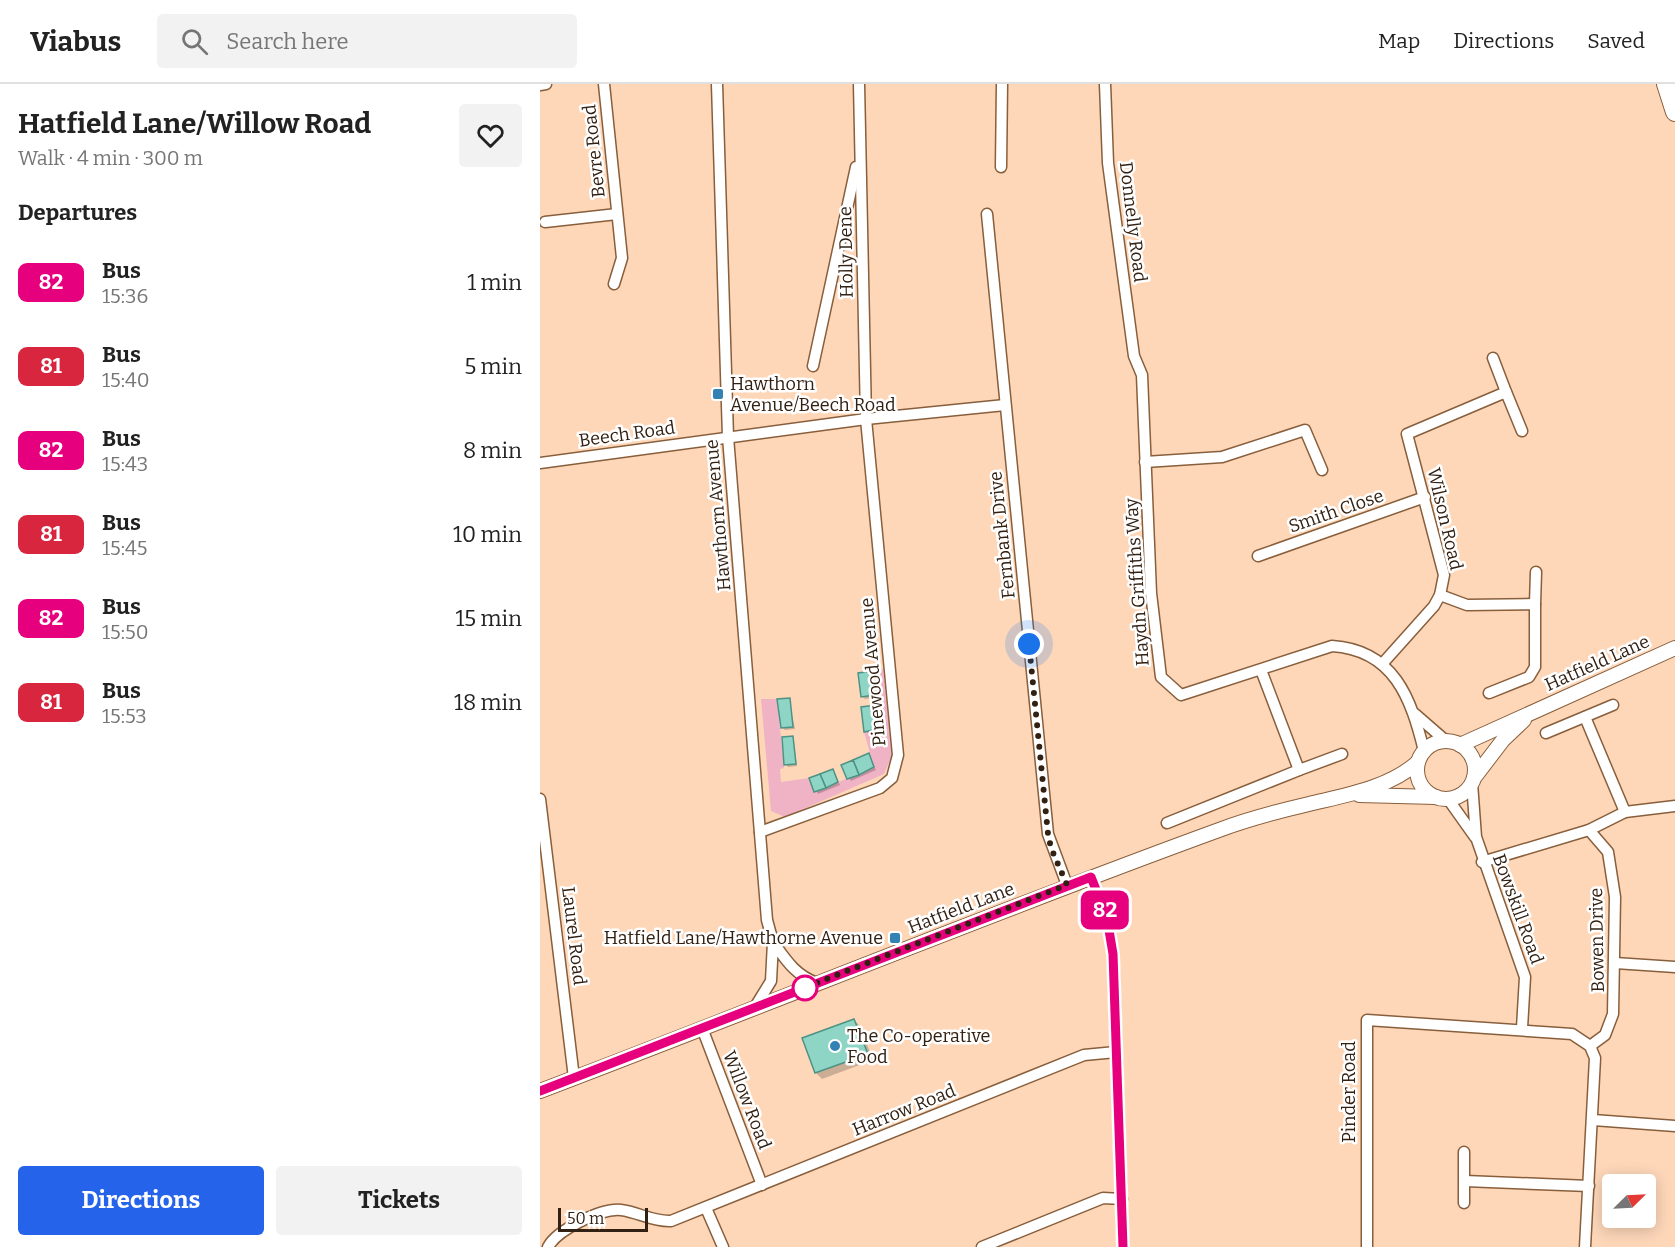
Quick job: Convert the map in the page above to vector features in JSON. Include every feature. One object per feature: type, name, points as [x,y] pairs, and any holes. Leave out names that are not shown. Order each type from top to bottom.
[{"type":"highway","points":[[1666,84],[1675,112]]},
{"type":"street","points":[[540,85],[546,84]]},
{"type":"street","name":"Bevre Road","points":[[604,84],[622,258],[614,284]]},
{"type":"street","name":"Hawthorn Avenue","points":[[717,84],[728,437],[767,920],[773,942],[771,981],[755,1007]]},
{"type":"street","name":"Holly Dene","points":[[859,84],[866,419]]},
{"type":"street","points":[[1001,167],[1002,84]]},
{"type":"street","name":"Donnelly Road","points":[[1105,84],[1108,163],[1137,363]]},
{"type":"street","points":[[813,366],[860,148]]},
{"type":"street","name":"Bevre Road","points":[[544,222],[617,214]]},
{"type":"street","name":"Fernbank Drive","points":[[987,214],[1048,834],[1051,848],[1067,885]]},
{"type":"street","points":[[1493,358],[1522,431]]},
{"type":"street","name":"Haydn Griffiths Way","points":[[1137,363],[1142,375],[1151,593],[1161,677],[1181,695],[1332,646],[1353,647],[1383,663],[1396,679],[1415,714],[1421,756]]},
{"type":"street","name":"Wilson Road","points":[[1383,663],[1419,624],[1440,595],[1444,575],[1407,434],[1506,392]]},
{"type":"street","name":"Beech Road","points":[[540,463],[866,419],[1005,405]]},
{"type":"street","name":"Pinewood Avenue","points":[[760,832],[880,788],[892,778],[896,766],[898,755],[866,419]]},
{"type":"street","points":[[1145,462],[1222,457],[1305,430],[1322,470]]},
{"type":"street","name":"Smith Close","points":[[1258,556],[1425,497]]},
{"type":"street","points":[[1490,693],[1529,677],[1535,667],[1536,573]]},
{"type":"street","points":[[1440,595],[1467,605],[1535,604]]},
{"type":"street","name":"Hatfield Lane","points":[[1460,745],[1675,648]]},
{"type":"street","points":[[1261,670],[1299,770]]},
{"type":"street","points":[[1546,733],[1613,705]]},
{"type":"street","name":"Hatfield Lane","points":[[1473,781],[1503,740],[1535,711]]},
{"type":"street","name":"Haydn Griffiths Way","points":[[1415,714],[1446,741]]},
{"type":"street","points":[[1585,717],[1625,812]]},
{"type":"street","points":[[1446,741],[1460,745],[1472,759],[1473,781],[1457,797],[1354,795],[1402,774],[1430,746],[1446,741]]},
{"type":"street","points":[[1167,823],[1342,754]]},
{"type":"street","points":[[1421,756],[1420,783],[1442,798]]},
{"type":"street","name":"Bowskill Road","points":[[1473,781],[1476,837],[1482,862],[1519,953],[1525,977],[1522,1028]]},
{"type":"street","name":"Hatfield Lane","points":[[540,1091],[1067,885],[1229,826],[1308,804],[1354,795]]},
{"type":"street","name":"Bowskill Road","points":[[1442,798],[1476,837]]},
{"type":"street","name":"Laurel Road","points":[[540,800],[574,1078]]},
{"type":"street","points":[[1482,862],[1589,830],[1625,812],[1675,806]]},
{"type":"street","name":"Bowen Drive","points":[[1589,830],[1608,852],[1615,897],[1613,1014],[1605,1035],[1590,1046]]},
{"type":"street","points":[[1091,877],[1101,899],[1111,936],[1124,1247]]},
{"type":"street","name":"Hawthorn Avenue","points":[[773,942],[791,968],[805,979],[817,983]]},
{"type":"street","points":[[1615,963],[1675,967]]},
{"type":"street","name":"Pinder Road","points":[[1367,1247],[1367,1020],[1522,1028]]},
{"type":"street","name":"Willow Road","points":[[702,1028],[762,1185]]},
{"type":"street","points":[[1522,1028],[1572,1034],[1590,1046],[1595,1058],[1586,1247]]},
{"type":"street","name":"Harrow Road","points":[[548,1247],[563,1230],[612,1211],[621,1210],[660,1222],[671,1221],[1084,1055],[1116,1052]]},
{"type":"street","points":[[1593,1120],[1675,1126]]},
{"type":"street","points":[[1464,1152],[1464,1203]]},
{"type":"street","points":[[1465,1181],[1589,1186]]},
{"type":"street","points":[[982,1247],[1103,1198],[1122,1199]]},
{"type":"street","points":[[706,1208],[723,1247]]},
{"type":"shaded area","points":[[883,669],[892,756],[884,774],[785,817],[771,811],[761,699],[777,699],[784,768],[780,769],[781,782],[809,778],[815,792],[874,767],[864,732],[878,729],[873,671]]},
{"type":"building","points":[[873,671],[875,695],[861,697],[858,673]]},
{"type":"building","points":[[790,698],[793,727],[781,728],[777,699]]},
{"type":"building","points":[[876,705],[878,729],[864,732],[861,707]]},
{"type":"building","points":[[793,736],[796,764],[784,765],[782,737]]},
{"type":"building","points":[[869,753],[874,767],[859,775],[853,760]]},
{"type":"building","points":[[853,760],[859,775],[847,779],[841,765]]},
{"type":"building","points":[[833,769],[838,782],[826,788],[820,774]]},
{"type":"building","points":[[820,774],[826,788],[814,792],[809,778]]},
{"type":"building","name":"The Co-operative Food","points":[[854,1019],[868,1054],[815,1073],[802,1038]]},
{"type":"bus line","name":"82","points":[[540,1091],[1091,877],[1107,918],[1113,954],[1123,1247]]},
{"type":"place","name":"Hawthorn Avenue/Beech Road","points":[[718,394]]},
{"type":"place","name":"Hatfield Lane/Hawthorne Avenue","points":[[895,938]]},
{"type":"place","name":"The Co-operative Food","points":[[835,1046]]},
{"type":"route","points":[[805,988],[801,989],[1067,885],[1051,848],[1048,834],[1029,644]]}]
